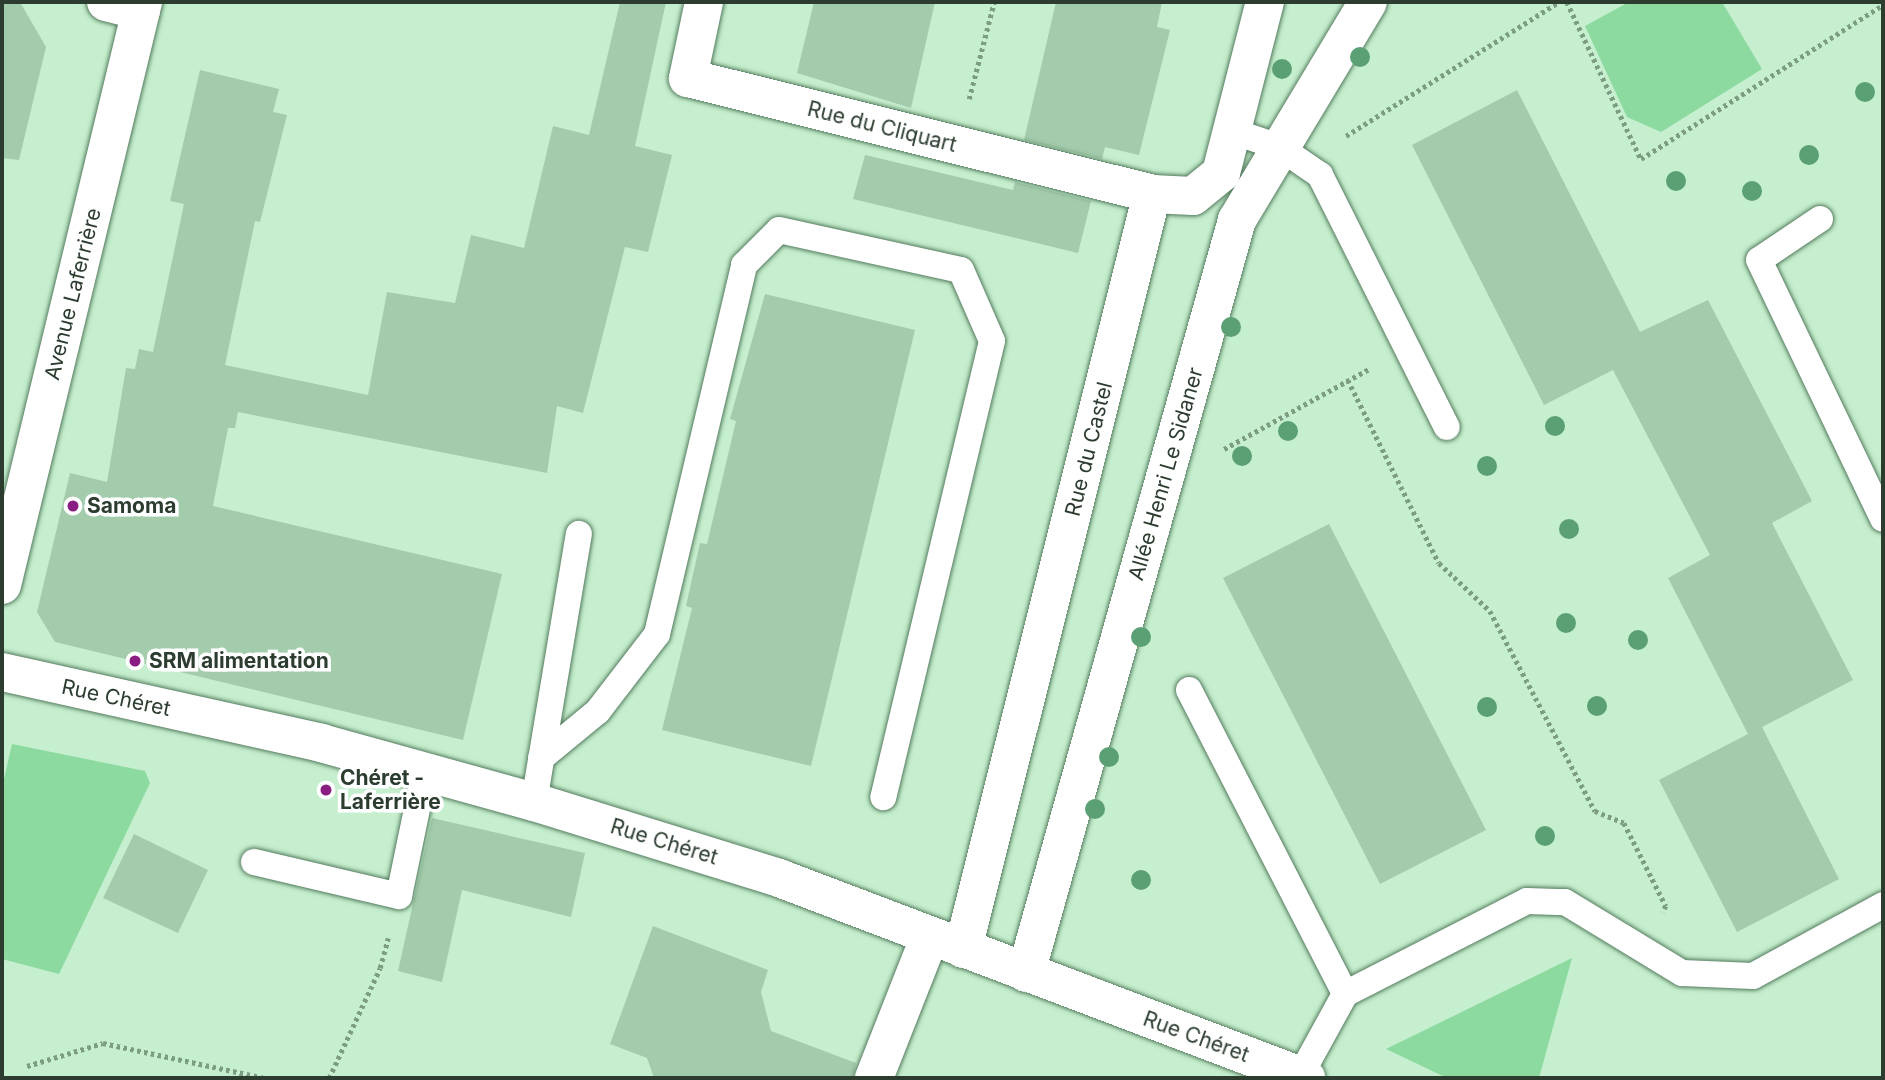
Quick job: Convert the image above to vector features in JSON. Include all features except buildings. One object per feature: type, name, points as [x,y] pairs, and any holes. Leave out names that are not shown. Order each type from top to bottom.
[{"type":"street","name":"Rue du Cliquart","points":[[705,2],[688,78],[1152,194]]},
{"type":"street","points":[[1152,194],[1193,196],[1221,173],[1265,2]]},
{"type":"street","name":"Allée Henri Le Sidaner","points":[[1026,973],[1237,220],[1368,2]]},
{"type":"street","name":"Avenue Laferrière","points":[[2,585],[130,5]]},
{"type":"street","name":"Rue du Castel","points":[[874,1078],[946,942],[1152,194]]},
{"type":"street","name":"Rue Chéret","points":[[2,672],[425,771],[779,878],[1302,1077]]},
{"type":"lane","points":[[1232,131],[1279,147],[1320,174],[1447,427]]},
{"type":"lane","points":[[1820,219],[1759,260],[1883,519]]},
{"type":"lane","points":[[541,758],[598,711],[657,634],[744,265],[779,230],[961,270],[992,341],[883,797]]},
{"type":"lane","points":[[534,802],[579,534]]},
{"type":"lane","points":[[1189,690],[1345,995]]},
{"type":"lane","points":[[254,862],[399,896],[425,771]]},
{"type":"lane","points":[[1302,1077],[1345,995],[1527,901],[1565,902],[1682,973],[1753,976],[1883,905]]},
{"type":"path","points":[[957,146],[994,2]]},
{"type":"path","points":[[1320,174],[1343,138],[1559,2]]},
{"type":"path","points":[[1567,2],[1641,159],[1883,5]]},
{"type":"path","points":[[1163,483],[1407,348]]},
{"type":"path","points":[[1348,380],[1439,563],[1490,611],[1595,811],[1624,823],[1666,906],[1645,951]]},
{"type":"path","points":[[329,1078],[380,968]]},
{"type":"path","points":[[27,1066],[103,1043],[265,1078]]},
{"type":"green space","points":[[1629,2],[1722,2],[1762,69],[1661,132],[1627,117],[1585,26]]},
{"type":"green space","points":[[12,744],[145,771],[150,783],[59,974],[2,959],[2,788]]},
{"type":"green space","points":[[1572,958],[1539,1078],[1447,1078],[1386,1049]]},
{"type":"place","name":"Samoma","points":[[73,506]]},
{"type":"place","name":"SRM alimentation","points":[[135,661]]},
{"type":"place","name":"Chéret - Laferrière","points":[[326,790]]}]
